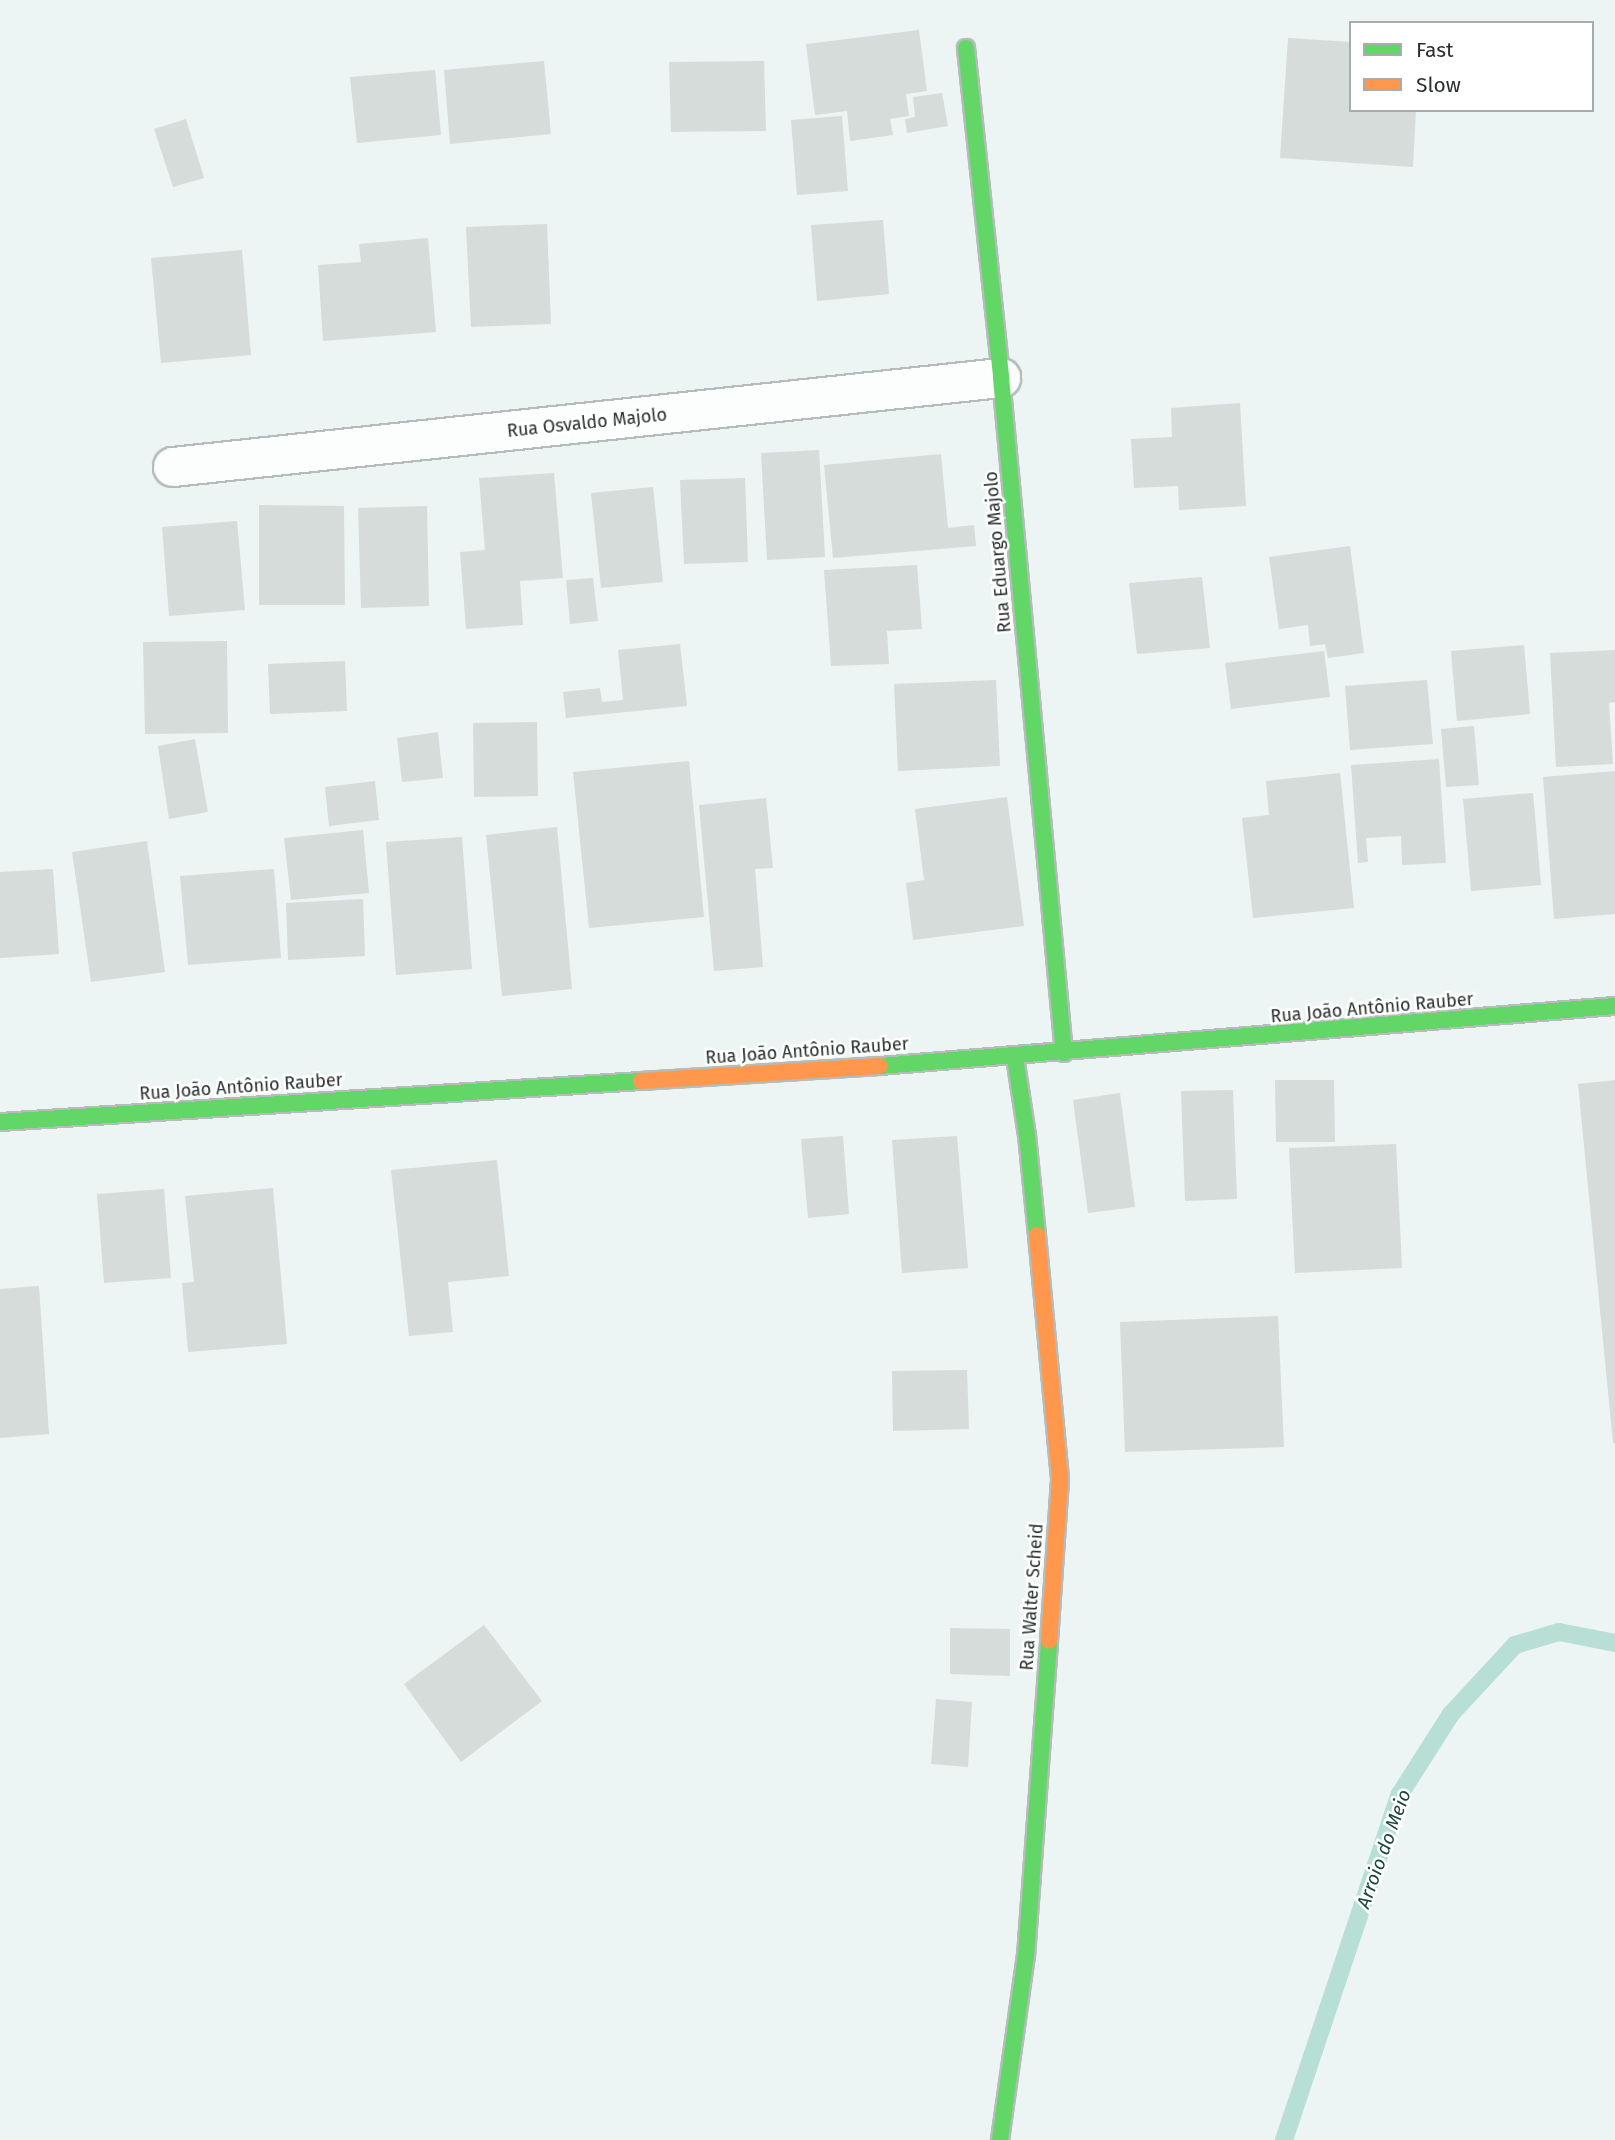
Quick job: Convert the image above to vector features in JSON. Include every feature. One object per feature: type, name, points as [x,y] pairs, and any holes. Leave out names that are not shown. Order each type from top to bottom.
[{"type":"street","name":"Rua Eduargo Majolo","points":[[966,48],[1001,378],[1064,1053]]},
{"type":"street","name":"Rua Osvaldo Majolo","points":[[173,467],[1001,378]]},
{"type":"street","name":"Rua João Antônio Rauber","points":[[0,1122],[1015,1057],[1615,1006]]},
{"type":"street","name":"Rua Walter Scheid","points":[[1000,2140],[1026,1956],[1060,1480],[1027,1135],[1015,1057]]},
{"type":"building","points":[[919,30],[927,91],[906,94],[909,116],[890,119],[893,135],[850,141],[847,111],[815,115],[806,44]]},
{"type":"building","points":[[1288,38],[1349,42],[1349,112],[1416,112],[1413,167],[1280,158]]},
{"type":"building","points":[[544,61],[551,134],[450,144],[444,70]]},
{"type":"building","points":[[764,61],[766,131],[671,132],[669,62]]},
{"type":"building","points":[[435,70],[441,135],[357,143],[350,77]]},
{"type":"building","points":[[942,93],[948,126],[907,133],[905,119],[915,117],[913,97]]},
{"type":"building","points":[[842,116],[848,191],[797,195],[791,120]]},
{"type":"building","points":[[186,119],[204,178],[173,187],[154,129]]},
{"type":"building","points":[[883,220],[889,294],[817,301],[811,225]]},
{"type":"building","points":[[547,224],[551,324],[471,327],[466,227]]},
{"type":"building","points":[[428,238],[436,332],[323,341],[318,265],[361,262],[359,244]]},
{"type":"building","points":[[242,250],[251,355],[161,363],[151,258]]},
{"type":"building","points":[[1240,403],[1246,506],[1179,510],[1178,486],[1134,488],[1131,439],[1172,437],[1171,408]]},
{"type":"building","points":[[819,450],[825,557],[767,560],[761,453]]},
{"type":"building","points":[[941,454],[948,528],[974,525],[976,546],[833,558],[824,465]]},
{"type":"building","points":[[554,473],[563,578],[520,581],[523,625],[466,629],[460,552],[485,550],[479,478]]},
{"type":"building","points":[[745,478],[748,562],[684,564],[680,480]]},
{"type":"building","points":[[653,487],[663,582],[601,588],[591,493]]},
{"type":"building","points":[[259,505],[344,506],[345,605],[259,605]]},
{"type":"building","points":[[427,506],[429,606],[361,608],[358,508]]},
{"type":"building","points":[[237,521],[245,610],[169,616],[162,527]]},
{"type":"building","points":[[1350,546],[1364,653],[1328,658],[1325,644],[1310,646],[1308,625],[1279,629],[1269,557]]},
{"type":"building","points":[[917,565],[922,629],[887,631],[889,664],[831,666],[824,570]]},
{"type":"building","points":[[1202,577],[1210,648],[1137,654],[1129,583]]},
{"type":"building","points":[[593,578],[598,621],[570,624],[566,580]]},
{"type":"building","points":[[227,641],[228,733],[145,734],[143,642]]},
{"type":"building","points":[[680,644],[687,706],[566,718],[563,692],[600,688],[602,702],[623,700],[618,650]]},
{"type":"building","points":[[1524,645],[1530,714],[1457,721],[1451,651]]},
{"type":"building","points":[[1615,650],[1615,702],[1609,703],[1613,764],[1556,767],[1550,653]]},
{"type":"building","points":[[1324,651],[1330,697],[1231,709],[1225,663]]},
{"type":"building","points":[[345,661],[347,711],[270,714],[268,664]]},
{"type":"building","points":[[996,680],[1000,766],[898,771],[894,684]]},
{"type":"building","points":[[1427,680],[1433,744],[1350,750],[1345,686]]},
{"type":"building","points":[[537,722],[538,796],[474,797],[473,723]]},
{"type":"building","points":[[1474,726],[1479,785],[1446,787],[1441,729]]},
{"type":"building","points":[[438,732],[443,778],[402,782],[397,738]]},
{"type":"building","points":[[195,739],[208,812],[169,819],[158,746]]},
{"type":"building","points":[[1439,759],[1446,863],[1402,865],[1401,836],[1366,838],[1368,862],[1358,863],[1351,765]]},
{"type":"building","points":[[689,761],[704,917],[589,928],[573,772]]},
{"type":"building","points":[[1615,771],[1615,914],[1554,919],[1543,777]]},
{"type":"building","points":[[1340,773],[1354,908],[1253,918],[1242,818],[1269,815],[1266,781]]},
{"type":"building","points":[[375,781],[379,820],[329,826],[325,787]]},
{"type":"building","points":[[1533,793],[1541,885],[1471,891],[1463,799]]},
{"type":"building","points":[[1007,797],[1024,926],[913,940],[906,883],[924,880],[915,809]]},
{"type":"building","points":[[766,798],[773,868],[755,869],[763,967],[714,971],[699,805]]},
{"type":"building","points":[[557,827],[572,989],[502,996],[486,835]]},
{"type":"building","points":[[363,830],[369,893],[291,900],[284,838]]},
{"type":"building","points":[[462,837],[472,969],[396,975],[386,842]]},
{"type":"building","points":[[147,841],[165,972],[91,982],[72,852]]},
{"type":"building","points":[[53,869],[59,954],[0,958],[0,872]]},
{"type":"building","points":[[274,869],[281,958],[188,965],[180,876]]},
{"type":"building","points":[[363,899],[365,956],[288,960],[286,903]]},
{"type":"building","points":[[1275,1080],[1334,1080],[1335,1142],[1276,1142]]},
{"type":"building","points":[[1615,1080],[1615,1443],[1613,1443],[1578,1084]]},
{"type":"building","points":[[1233,1090],[1237,1199],[1185,1201],[1181,1091]]},
{"type":"building","points":[[1120,1093],[1135,1207],[1088,1213],[1073,1100]]},
{"type":"building","points":[[843,1136],[849,1214],[808,1218],[801,1139]]},
{"type":"building","points":[[957,1136],[968,1268],[902,1273],[892,1140]]},
{"type":"building","points":[[1396,1144],[1402,1268],[1295,1273],[1289,1148]]},
{"type":"building","points":[[497,1160],[509,1276],[448,1282],[453,1332],[409,1336],[391,1170]]},
{"type":"building","points":[[273,1188],[287,1344],[188,1352],[182,1283],[194,1282],[185,1196]]},
{"type":"building","points":[[164,1189],[171,1278],[104,1283],[97,1194]]},
{"type":"building","points":[[39,1286],[49,1434],[0,1438],[0,1289]]},
{"type":"building","points":[[1278,1316],[1284,1447],[1125,1452],[1120,1322]]},
{"type":"building","points":[[967,1370],[969,1429],[893,1431],[892,1371]]},
{"type":"building","points":[[484,1625],[542,1701],[461,1762],[404,1684]]},
{"type":"building","points":[[950,1628],[1010,1629],[1010,1676],[950,1674]]},
{"type":"building","points":[[936,1699],[972,1702],[968,1767],[931,1764]]},
{"type":"waterway","name":"Arroio do Meio","points":[[1284,2140],[1400,1794],[1451,1714],[1515,1645],[1559,1632],[1615,1643]]},
{"type":"traffic: fast","points":[[966,48],[1001,378],[1064,1053]]},
{"type":"traffic: fast","points":[[880,1066],[1615,1006]]},
{"type":"traffic: fast","points":[[1015,1057],[1027,1135],[1037,1235]]},
{"type":"traffic: fast","points":[[0,1122],[641,1081]]},
{"type":"traffic: fast","points":[[1000,2140],[1026,1956],[1049,1641]]},
{"type":"traffic: slow","points":[[641,1081],[880,1066]]},
{"type":"traffic: slow","points":[[1037,1235],[1060,1480],[1049,1641]]}]
